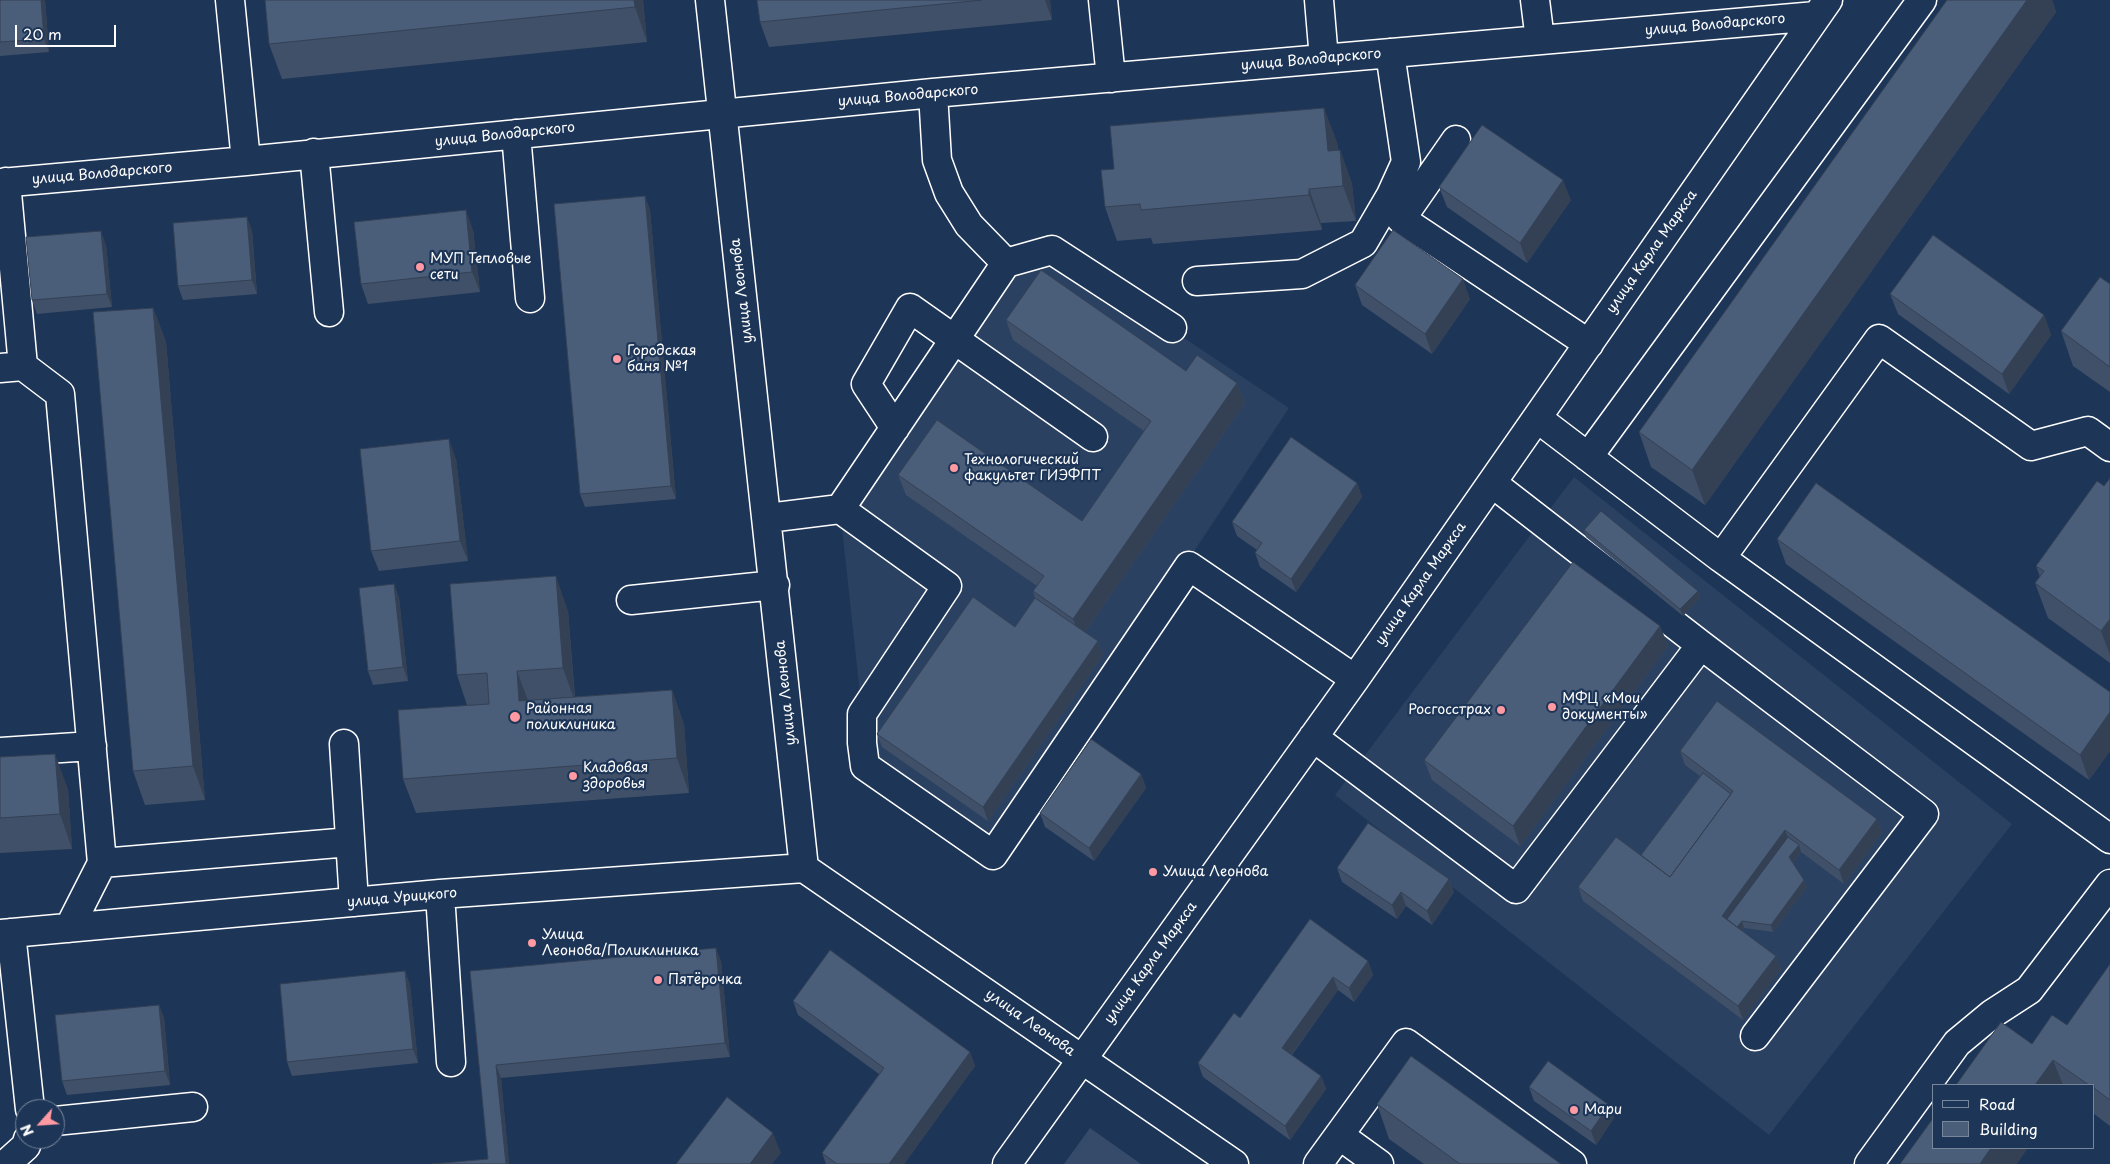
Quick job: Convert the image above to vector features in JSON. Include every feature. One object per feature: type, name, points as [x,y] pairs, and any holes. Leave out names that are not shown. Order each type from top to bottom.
[{"type":"street","points":[[230,0],[246,161]]},
{"type":"street","name":"улица Леонова","points":[[710,0],[721,113],[768,518],[804,868],[1234,1164]]},
{"type":"street","points":[[1103,0],[1110,78]]},
{"type":"street","points":[[1319,0],[1324,59]]},
{"type":"street","points":[[1535,0],[1540,40]]},
{"type":"street","points":[[1588,457],[1922,0]]},
{"type":"street","name":"улица Володарского","points":[[3,182],[246,161],[932,93],[1540,40],[1822,8]]},
{"type":"street","name":"улица Карла Маркса","points":[[1007,1164],[1355,679],[1822,8]]},
{"type":"street","points":[[1197,281],[1302,274],[1363,243],[1392,195],[1406,162],[1390,53]]},
{"type":"street","points":[[932,93],[938,160],[949,193],[969,225],[1006,263]]},
{"type":"street","points":[[516,134],[530,298]]},
{"type":"street","points":[[1456,140],[1401,218],[1588,344]]},
{"type":"street","points":[[314,153],[329,312]]},
{"type":"street","points":[[3,182],[11,367],[60,394],[92,746],[102,863],[69,928]]},
{"type":"street","points":[[840,509],[1006,263],[1052,250],[1172,328]]},
{"type":"street","points":[[895,428],[866,384],[910,308],[1093,437]]},
{"type":"street","points":[[1721,558],[1879,339],[2031,446],[2088,431],[2110,447]]},
{"type":"street","points":[[1537,418],[1721,558],[2110,839]]},
{"type":"street","points":[[1492,483],[1924,814],[1755,1036]]},
{"type":"street","points":[[768,518],[840,509],[947,586],[862,714],[862,743],[865,766],[993,855],[1189,566],[1355,679]]},
{"type":"street","points":[[630,600],[775,585]]},
{"type":"street","points":[[1313,737],[1516,889],[1701,645]]},
{"type":"street","points":[[344,744],[354,902]]},
{"type":"street","points":[[0,752],[92,746]]},
{"type":"street","points":[[102,863],[350,842]]},
{"type":"street","name":"улица Урицкого","points":[[6,934],[440,894],[804,868]]},
{"type":"street","points":[[1868,1164],[1957,1043],[1992,1014],[2029,990],[2110,884]]},
{"type":"street","points":[[440,894],[451,1062]]},
{"type":"street","points":[[6,934],[29,1099]]},
{"type":"street","points":[[1318,1164],[1406,1043],[1572,1164]]},
{"type":"street","points":[[65,1121],[193,1108]]},
{"type":"street","points":[[1339,1135],[1379,1164]]},
{"type":"street","points":[[6,1164],[23,1149]]},
{"type":"shaded area","points":[[1052,250],[1289,408],[993,855],[865,766],[862,713],[840,509],[1006,263]]},
{"type":"shaded area","points":[[1574,477],[2012,824],[1769,1135],[1335,795]]},
{"type":"shaded area","points":[[1090,1128],[1141,1164],[1064,1164]]},
{"type":"building","points":[[0,0],[41,0],[44,39],[0,42]]},
{"type":"building","points":[[265,0],[634,0],[635,7],[269,44]]},
{"type":"building","points":[[757,0],[982,0],[760,22]]},
{"type":"building","points":[[1947,0],[2027,0],[1692,470],[1639,432]]},
{"type":"building","points":[[1324,108],[1328,151],[1340,150],[1343,186],[1309,189],[1309,195],[1141,210],[1140,204],[1105,207],[1101,170],[1114,169],[1110,126]]},
{"type":"building","points":[[1482,125],[1563,180],[1520,243],[1439,187]]},
{"type":"building","name":"Городская баня №1","points":[[645,196],[671,486],[580,494],[554,204]]},
{"type":"building","name":"МУП Тепловые сети","points":[[466,210],[472,272],[361,284],[354,222]]},
{"type":"building","points":[[247,217],[252,280],[178,286],[173,223]]},
{"type":"building","points":[[1393,230],[1463,279],[1425,334],[1355,285]]},
{"type":"building","points":[[101,231],[107,294],[32,300],[26,237]]},
{"type":"building","points":[[1933,235],[2044,315],[2002,374],[1890,294]]},
{"type":"building","name":"Технологический факультет ГИЭФПТ","points":[[1041,270],[1186,371],[1197,355],[1237,383],[1073,619],[1033,591],[1044,576],[898,475],[937,420],[1082,521],[1151,421],[1006,320]]},
{"type":"building","points":[[2100,277],[2110,284],[2110,367],[2061,331]]},
{"type":"building","points":[[153,308],[193,766],[133,771],[93,312]]},
{"type":"building","points":[[1291,437],[1357,483],[1291,579],[1255,553],[1262,543],[1232,522]]},
{"type":"building","points":[[449,439],[460,541],[371,551],[360,449]]},
{"type":"building","points":[[2110,478],[2110,619],[2101,631],[2035,583],[2044,571],[2036,566],[2097,481],[2104,486]]},
{"type":"building","points":[[1816,483],[2110,692],[2110,712],[2080,755],[1777,539]]},
{"type":"building","points":[[1601,511],[1698,591],[1680,609],[1584,530]]},
{"type":"building","points":[[1573,562],[1660,626],[1513,826],[1424,760]]},
{"type":"building","points":[[556,576],[563,668],[517,671],[519,701],[672,690],[677,758],[403,779],[398,710],[489,704],[487,673],[457,675],[450,584]]},
{"type":"building","points":[[394,584],[403,667],[368,671],[359,588]]},
{"type":"building","points":[[973,597],[1015,627],[1035,598],[1098,641],[983,807],[877,734]]},
{"type":"building","points":[[1717,701],[1877,819],[1839,870],[1785,830],[1722,916],[1776,956],[1738,1006],[1578,887],[1616,837],[1670,877],[1733,791],[1680,751]]},
{"type":"building","points":[[1091,739],[1141,774],[1089,848],[1040,813]]},
{"type":"building","points":[[55,754],[60,814],[0,818],[0,757]]},
{"type":"building","points":[[1703,773],[1731,794],[1670,877],[1641,855]]},
{"type":"building","points":[[1368,823],[1449,879],[1427,911],[1401,892],[1392,905],[1337,868]]},
{"type":"building","points":[[1788,837],[1799,845],[1789,857],[1804,880],[1771,925],[1742,921],[1737,927],[1727,919]]},
{"type":"building","points":[[1310,919],[1368,961],[1349,988],[1333,977],[1282,1048],[1321,1076],[1285,1126],[1198,1063],[1234,1013],[1240,1018]]},
{"type":"building","points":[[716,948],[725,1043],[496,1065],[506,1164],[432,1164],[488,1159],[470,971]]},
{"type":"building","points":[[830,950],[970,1052],[889,1164],[837,1164],[822,1153],[884,1068],[793,1001]]},
{"type":"building","points":[[2110,964],[2110,1100],[2095,1089],[2095,1084],[2088,1084],[2053,1060],[2036,1084],[1957,1084],[2001,1022],[2032,1044],[2052,1015],[2067,1025]]},
{"type":"building","points":[[405,971],[413,1049],[287,1062],[280,984]]},
{"type":"building","points":[[159,1005],[165,1071],[62,1081],[55,1015]]},
{"type":"building","points":[[1411,1056],[1561,1164],[1460,1164],[1377,1104]]},
{"type":"building","name":"Мари","points":[[1548,1061],[1609,1105],[1591,1131],[1529,1087]]},
{"type":"building","points":[[727,1097],[773,1133],[750,1164],[676,1164]]},
{"type":"building","points":[[1932,1120],[1932,1149],[1990,1149],[1980,1164],[1900,1164]]},
{"type":"place","name":"МУП Тепловые сети","points":[[420,267]]},
{"type":"place","name":"Городская баня №1","points":[[617,359]]},
{"type":"place","name":"Технологический факультет ГИЭФПТ","points":[[954,468]]},
{"type":"place","name":"МФЦ «Мои документы»","points":[[1552,707]]},
{"type":"place","name":"Росгосстрах","points":[[1501,710]]},
{"type":"place","name":"Районная поликлиника","points":[[515,717]]},
{"type":"place","name":"Кладовая здоровья","points":[[573,776]]},
{"type":"place","name":"Улица Леонова","points":[[1153,872]]},
{"type":"place","name":"Улица Леонова/Поликлиника","points":[[532,943]]},
{"type":"place","name":"Пятёрочка","points":[[658,980]]},
{"type":"place","name":"Мари","points":[[1574,1110]]}]
